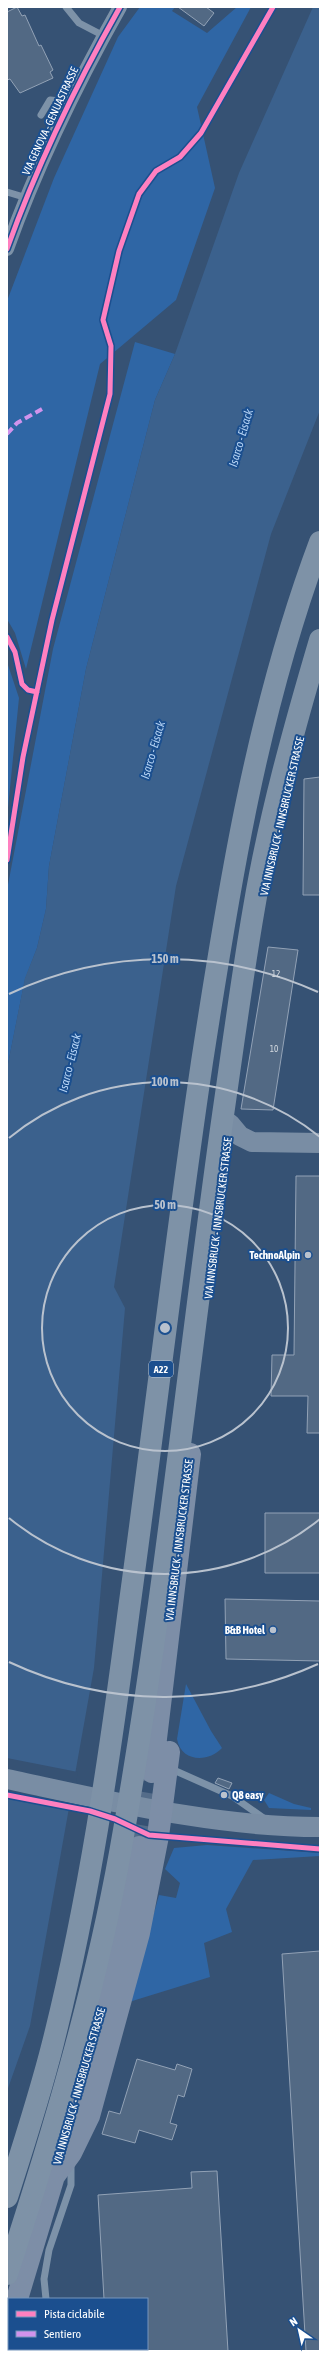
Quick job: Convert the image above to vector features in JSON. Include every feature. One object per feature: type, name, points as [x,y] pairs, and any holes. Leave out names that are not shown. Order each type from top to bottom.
[{"type":"highway","name":"A22","points":[[7,2197],[52,2047],[73,1958],[94,1849],[140,1533],[187,1162],[226,903],[261,732],[309,572],[320,542]]},
{"type":"highway","name":"A22","points":[[7,2274],[33,2194],[74,2054],[119,1857],[142,1715],[214,1180],[254,905],[291,738],[320,640]]},
{"type":"main road","name":"VIA INNSBRUCK - INNSBRUCKER STRASSE","points":[[160,1770],[184,1593],[175,1575],[230,1124],[268,870],[296,750],[320,671]]},
{"type":"main road","points":[[230,1124],[240,1136],[252,1142],[320,1143]]},
{"type":"main road","points":[[52,2179],[71,2153],[89,2116],[137,1941],[162,1812],[160,1770]]},
{"type":"main road","points":[[7,1779],[162,1812],[241,1824],[320,1827]]},
{"type":"main road","name":"VIA INNSBRUCK - INNSBRUCKER STRASSE","points":[[17,2298],[91,2053],[139,1847]]},
{"type":"street","name":"VIA GENOVA - GENUASTRASSE","points":[[7,249],[28,198],[31,185],[70,102],[120,7]]},
{"type":"lane","points":[[66,7],[79,23],[104,36]]},
{"type":"lane","points":[[41,115],[50,100],[70,102]]},
{"type":"lane","points":[[7,192],[28,198]]},
{"type":"lane","points":[[160,1770],[232,1796],[276,1826]]},
{"type":"lane","points":[[46,2298],[44,2279],[49,2250],[71,2185],[71,2153]]},
{"type":"shaded area","points":[[140,7],[175,7],[172,11],[207,33],[237,7],[251,7],[197,107],[215,188],[176,300],[100,364],[26,669],[15,633],[7,619],[7,301],[54,178],[118,37]]},
{"type":"shaded area","points":[[135,342],[175,354],[155,400],[86,669],[49,866],[46,909],[37,948],[25,979],[7,1069],[7,890],[53,649]]},
{"type":"shaded area","points":[[7,662],[19,698],[7,818]]},
{"type":"shaded area","points":[[186,1684],[211,1731],[222,1748],[216,1753],[203,1758],[189,1756],[180,1747],[177,1739]]},
{"type":"shaded area","points":[[269,1793],[294,1804],[311,1808],[311,1810],[269,1808],[264,1800]]},
{"type":"shaded area","points":[[207,1845],[320,1853],[320,1856],[253,1860],[226,1909],[232,1932],[204,1943],[210,1977],[129,2002],[159,1895],[176,1898],[180,1883],[165,1869],[174,1848]]},
{"type":"water","name":"Isarco - Eisack","points":[[313,7],[320,7],[320,410],[271,534],[176,886],[114,1287],[125,1308],[94,1668],[30,2026],[7,2091],[7,1069],[25,978],[37,948],[46,909],[49,866],[86,669],[155,400],[175,354],[239,173]]},
{"type":"pier","points":[[7,1758],[78,1772],[71,1811],[7,1798]]},
{"type":"building","points":[[17,7],[22,16],[25,15],[39,46],[41,45],[53,70],[50,72],[53,78],[20,93],[10,79],[7,80],[7,12]]},
{"type":"building","points":[[178,7],[206,7],[214,13],[204,26]]},
{"type":"building","points":[[320,777],[320,895],[303,895],[304,779]]},
{"type":"building","points":[[268,947],[298,950],[273,1110],[241,1109]]},
{"type":"building","points":[[296,1176],[320,1176],[320,1433],[307,1433],[308,1396],[271,1396],[272,1355],[294,1355]]},
{"type":"building","points":[[265,1513],[320,1513],[320,1573],[265,1573]]},
{"type":"building","name":"B&B Hotel","points":[[225,1599],[320,1601],[320,1661],[226,1659]]},
{"type":"building","points":[[218,1778],[232,1783],[229,1789],[215,1783]]},
{"type":"building","points":[[320,1951],[320,2351],[306,2351],[282,1954]]},
{"type":"building","points":[[137,2059],[175,2070],[177,2064],[192,2069],[184,2097],[178,2095],[170,2123],[177,2125],[172,2140],[139,2130],[135,2143],[102,2134],[109,2111],[120,2114]]},
{"type":"building","points":[[217,2171],[228,2351],[147,2351],[148,2298],[104,2298],[98,2195],[192,2188],[191,2172]]},
{"type":"tunnel","points":[[139,1847],[152,1772]]},
{"type":"marked path","points":[[7,434],[17,423],[42,409]]},
{"type":"cycle path","points":[[7,249],[31,187],[58,126],[120,7]]},
{"type":"cycle path","points":[[7,860],[23,757],[52,620],[110,394],[111,346],[103,320],[119,251],[139,194],[156,171],[180,157],[201,133],[273,7]]},
{"type":"cycle path","points":[[7,637],[15,652],[22,684],[28,690],[37,692]]},
{"type":"cycle path","points":[[7,1795],[90,1811],[115,1819],[149,1835],[320,1849]]},
{"type":"place","name":"TechnoAlpin","points":[[308,1255]]},
{"type":"place","name":"B&B Hotel","points":[[273,1630]]},
{"type":"place","name":"Q8 easy","points":[[224,1795]]}]
